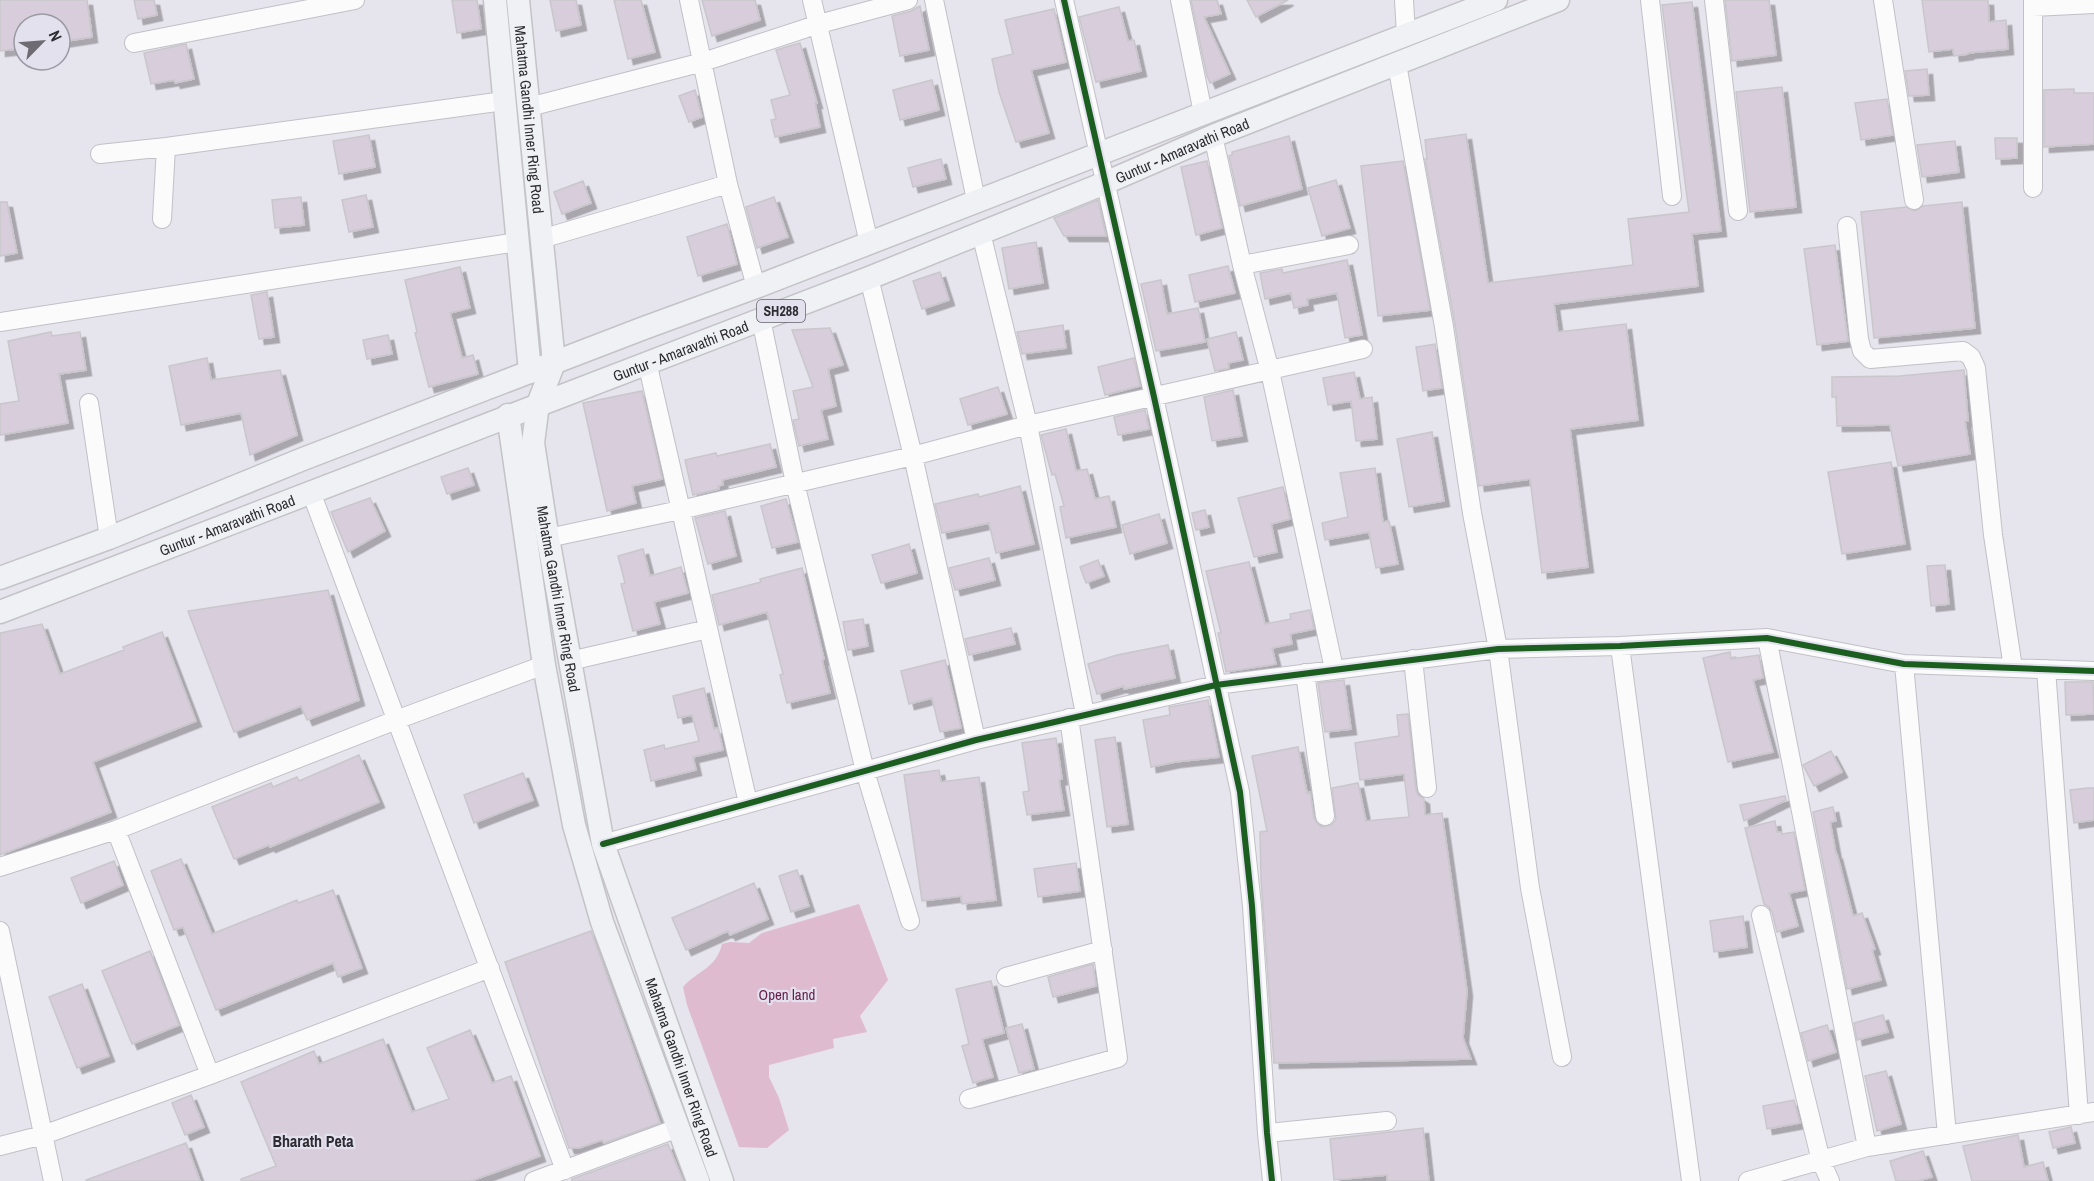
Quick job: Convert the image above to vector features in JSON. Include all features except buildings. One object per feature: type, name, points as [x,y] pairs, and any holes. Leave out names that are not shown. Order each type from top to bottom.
[{"type":"main road","name":"Mahatma Gandhi Inner Ring Road","points":[[495,0],[530,372]]},
{"type":"main road","name":"Mahatma Gandhi Inner Ring Road","points":[[518,0],[554,363],[538,404],[532,443],[548,538],[603,844],[722,1181]]},
{"type":"main road","name":"Guntur - Amaravathi Road","points":[[0,578],[109,538],[303,459],[798,271],[1496,0]]},
{"type":"main road","name":"Guntur - Amaravathi Road","points":[[0,612],[869,278],[1105,183],[1212,136],[1558,0]]},
{"type":"main road","points":[[798,271],[808,301]]},
{"type":"main road","name":"Mahatma Gandhi Inner Ring Road","points":[[508,416],[543,665],[574,825],[602,922],[698,1181]]},
{"type":"main road","points":[[153,519],[165,548]]},
{"type":"street","points":[[134,43],[355,0]]},
{"type":"street","points":[[689,0],[728,184],[756,287]]},
{"type":"street","points":[[812,0],[869,243]]},
{"type":"street","points":[[529,107],[703,62],[819,24],[908,0]]},
{"type":"street","points":[[934,0],[976,200]]},
{"type":"street","points":[[1064,0],[1154,397],[1241,803],[1252,906],[1272,1181]]},
{"type":"street","points":[[1180,0],[1203,113]]},
{"type":"street","points":[[1404,0],[1406,36]]},
{"type":"street","points":[[1650,0],[1672,196]]},
{"type":"street","points":[[1714,0],[1738,211]]},
{"type":"street","points":[[1883,0],[1914,200]]},
{"type":"street","points":[[2033,188],[2033,4],[2094,4]]},
{"type":"street","points":[[1397,64],[1444,327],[1472,513],[1498,649],[1530,888],[1562,1057]]},
{"type":"street","points":[[100,154],[504,101]]},
{"type":"street","points":[[1212,136],[1270,371],[1334,669]]},
{"type":"street","points":[[162,219],[166,147]]},
{"type":"street","points":[[541,238],[728,184]]},
{"type":"street","points":[[1847,226],[1862,351],[1870,359],[1963,351],[1971,357],[1976,368],[1993,536],[2013,668]]},
{"type":"street","points":[[969,1100],[1118,1058],[1102,950],[1077,716],[1028,425],[981,232]]},
{"type":"street","points":[[0,322],[517,242]]},
{"type":"street","points":[[1242,265],[1349,245]]},
{"type":"street","points":[[869,278],[913,456],[976,740]]},
{"type":"street","points":[[760,319],[795,483],[866,771],[910,921]]},
{"type":"street","points":[[548,538],[913,456],[1028,425],[1363,349]]},
{"type":"street","points":[[647,363],[748,803]]},
{"type":"street","points":[[89,403],[109,538]]},
{"type":"street","points":[[311,492],[565,1170]]},
{"type":"street","points":[[570,661],[708,629]]},
{"type":"street","points":[[603,844],[976,740],[1216,685],[1498,649],[1620,646],[1767,638],[1904,664],[2094,671]]},
{"type":"street","points":[[1767,638],[1867,1147]]},
{"type":"street","points":[[1620,646],[1691,1181]]},
{"type":"street","points":[[1413,659],[1427,788]]},
{"type":"street","points":[[1904,664],[1947,1135]]},
{"type":"street","points":[[0,867],[116,830],[543,665]]},
{"type":"street","points":[[1748,1181],[1867,1147],[2087,1114],[2046,669]]},
{"type":"street","points":[[1305,673],[1326,816]]},
{"type":"street","points":[[116,830],[210,1075]]},
{"type":"street","points":[[1761,915],[1821,1161],[1830,1181]]},
{"type":"street","points":[[0,931],[8,1009],[43,1135],[53,1181]]},
{"type":"street","points":[[1006,977],[1102,950]]},
{"type":"street","points":[[0,1146],[43,1135],[210,1075],[490,968]]},
{"type":"street","points":[[1267,1133],[1387,1121]]},
{"type":"street","points":[[534,1181],[678,1128]]},
{"type":"green space","name":"Open land","points":[[859,904],[888,980],[860,1016],[867,1032],[833,1039],[834,1048],[769,1065],[769,1077],[779,1098],[789,1130],[767,1148],[739,1147],[687,1005],[683,987],[711,964],[722,944],[749,943],[762,933]]},
{"type":"cycle path","points":[[1064,0],[1240,792],[1252,906],[1272,1181]]},
{"type":"cycle path","points":[[603,844],[976,740],[1216,685],[1498,649],[1620,646],[1767,638],[1904,664],[2094,671]]},
{"type":"district","name":"Bharath Peta","points":[[313,1141]]}]
